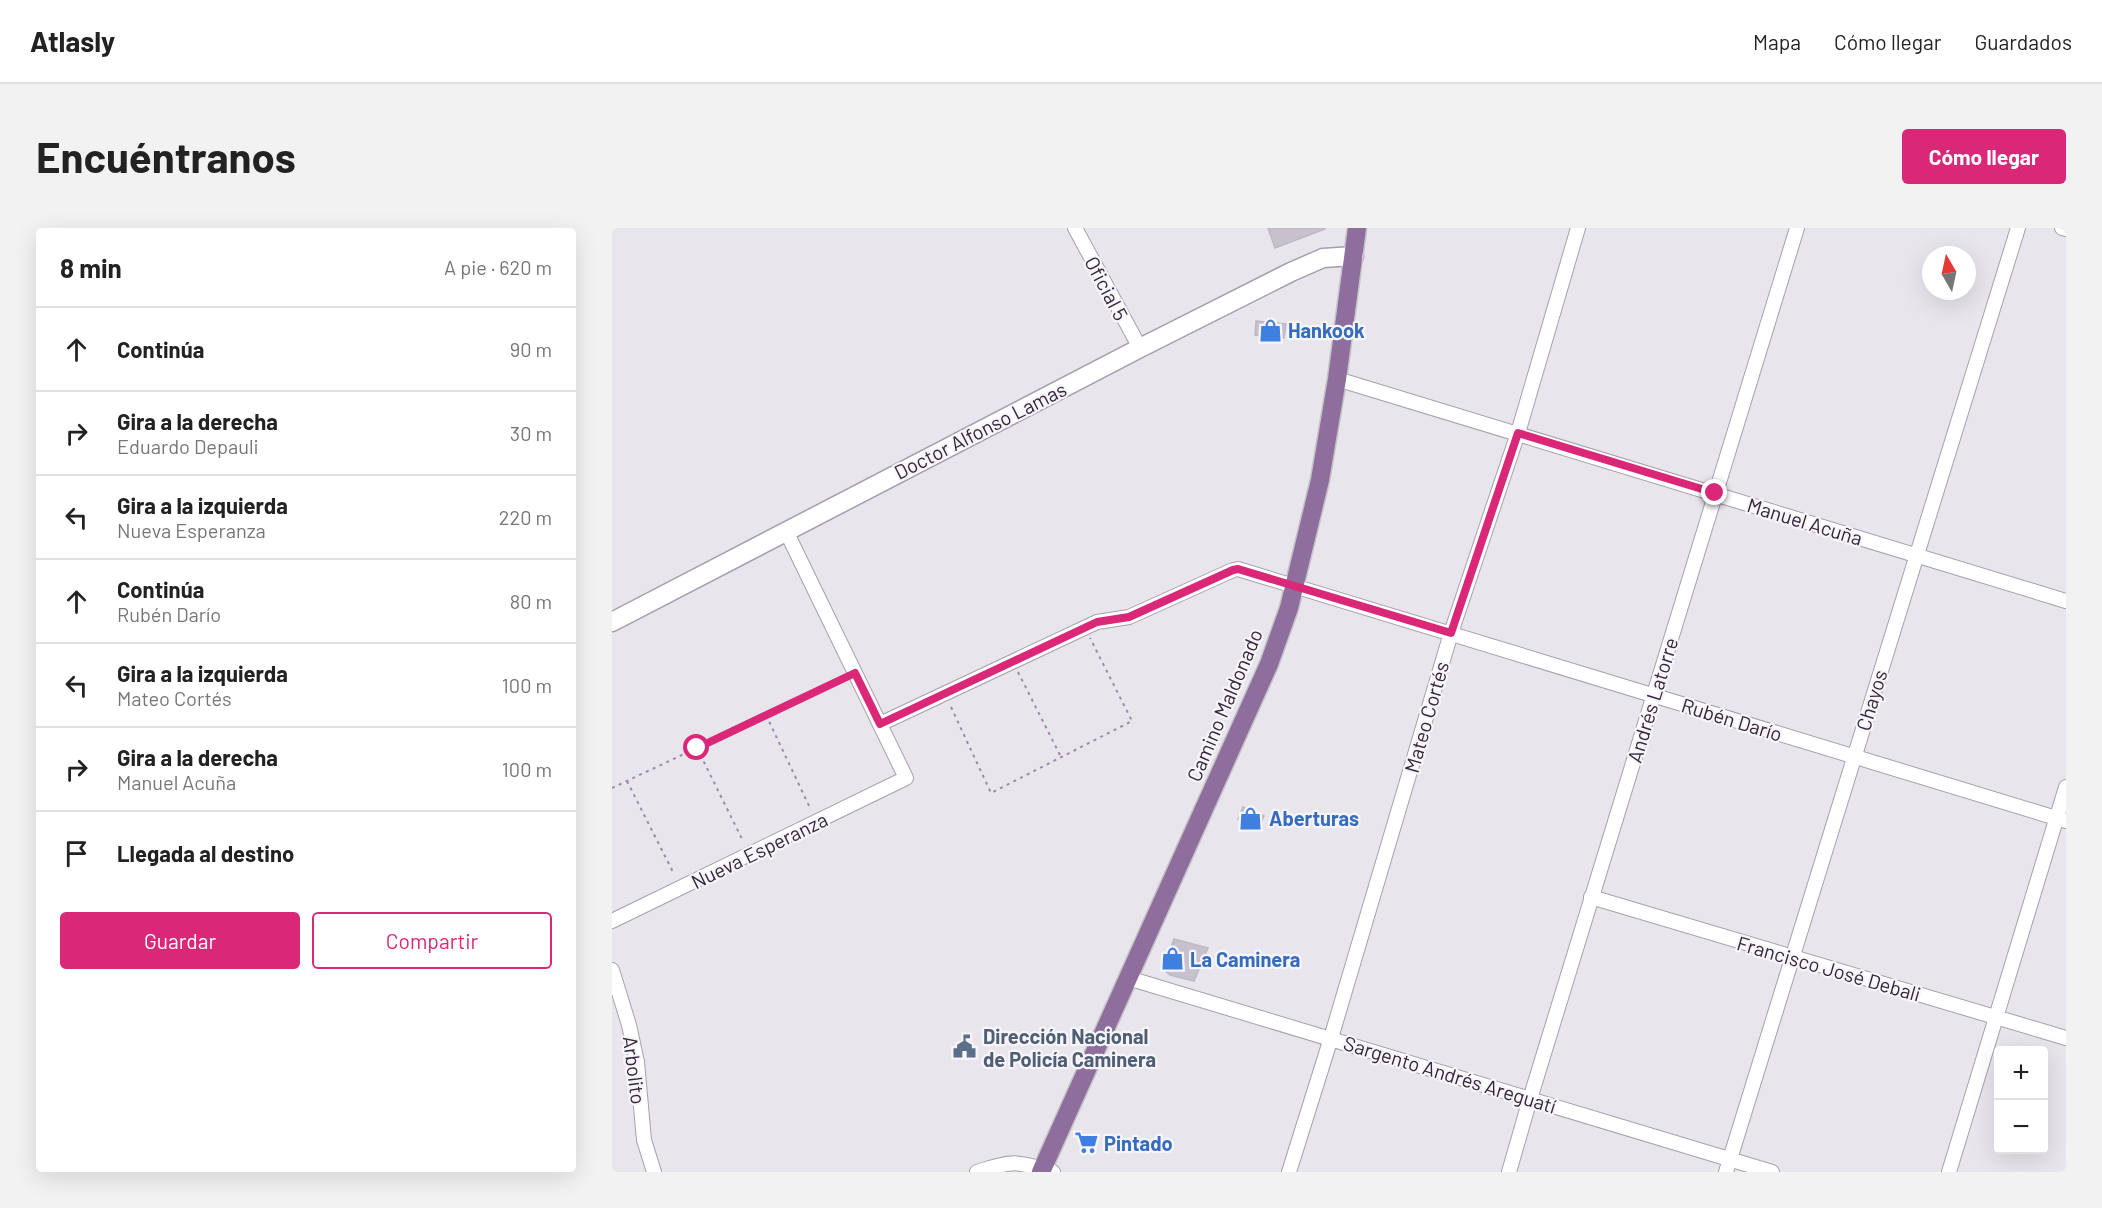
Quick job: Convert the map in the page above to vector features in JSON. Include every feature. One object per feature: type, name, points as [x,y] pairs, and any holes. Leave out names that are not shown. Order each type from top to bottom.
[{"type":"main road","name":"Camino Maldonado","points":[[1046,1171],[1128,978],[1269,664],[1295,587],[1320,480],[1337,379],[1357,228]]},
{"type":"street","name":"Oficial 5","points":[[1075,228],[1140,348]]},
{"type":"street","name":"Mateo Cortés","points":[[1289,1172],[1451,633],[1518,433],[1578,228]]},
{"type":"street","name":"Andrés Latorre","points":[[1509,1172],[1591,897],[1797,228]]},
{"type":"street","name":"Chayos","points":[[1728,1166],[1915,555],[2018,228]]},
{"type":"street","points":[[2061,228],[2066,229]]},
{"type":"street","name":"Doctor Alfonso Lamas","points":[[612,622],[1291,272],[1323,258],[1354,256]]},
{"type":"street","name":"Manuel Acuña","points":[[1337,379],[2066,601]]},
{"type":"street","points":[[786,531],[880,724],[1097,622],[1129,617],[1233,570],[1245,570],[1295,587]]},
{"type":"street","name":"Rubén Darío","points":[[1295,587],[2061,820]]},
{"type":"street","name":"Nueva Esperanza","points":[[612,921],[906,778],[880,724]]},
{"type":"street","points":[[1949,1172],[1996,1018],[2061,820],[2066,787]]},
{"type":"street","name":"Francisco José Debali","points":[[1591,897],[2066,1038]]},
{"type":"street","name":"Arbolito","points":[[612,970],[638,1062],[644,1140],[654,1172]]},
{"type":"street","name":"Sargento Andrés Areguatí","points":[[1128,978],[1530,1099],[1728,1166],[1772,1172]]},
{"type":"street","points":[[976,1172],[1014,1162],[1026,1163],[1046,1171]]},
{"type":"path","points":[[944,694],[991,793],[1132,721],[1085,628]]},
{"type":"path","points":[[1013,662],[1061,757]]},
{"type":"path","points":[[612,788],[855,673]]},
{"type":"path","points":[[766,715],[817,822]]},
{"type":"path","points":[[697,748],[750,854]]},
{"type":"path","points":[[627,781],[681,888]]},
{"type":"building","points":[[1268,228],[1325,228],[1325,229],[1275,248]]},
{"type":"building","name":"Hankook","points":[[1256,321],[1286,324],[1284,338],[1255,335]]},
{"type":"building","name":"Aberturas","points":[[1243,807],[1264,816],[1259,828],[1238,819]]},
{"type":"building","points":[[1174,939],[1208,948],[1194,981],[1170,975],[1163,969]]},
{"type":"place","name":"Hankook","points":[[1270,330]]},
{"type":"place","name":"Aberturas","points":[[1251,818]]},
{"type":"place","name":"La Caminera","points":[[1172,959]]},
{"type":"place","name":"Dirección Nacional de Policía Caminera","points":[[965,1047]]},
{"type":"place","name":"Pintado","points":[[1086,1143]]},
{"type":"route","points":[[697,748],[855,673],[880,724],[1097,622],[1122,620],[1238,569],[1451,633],[1518,433],[1715,493]]}]
